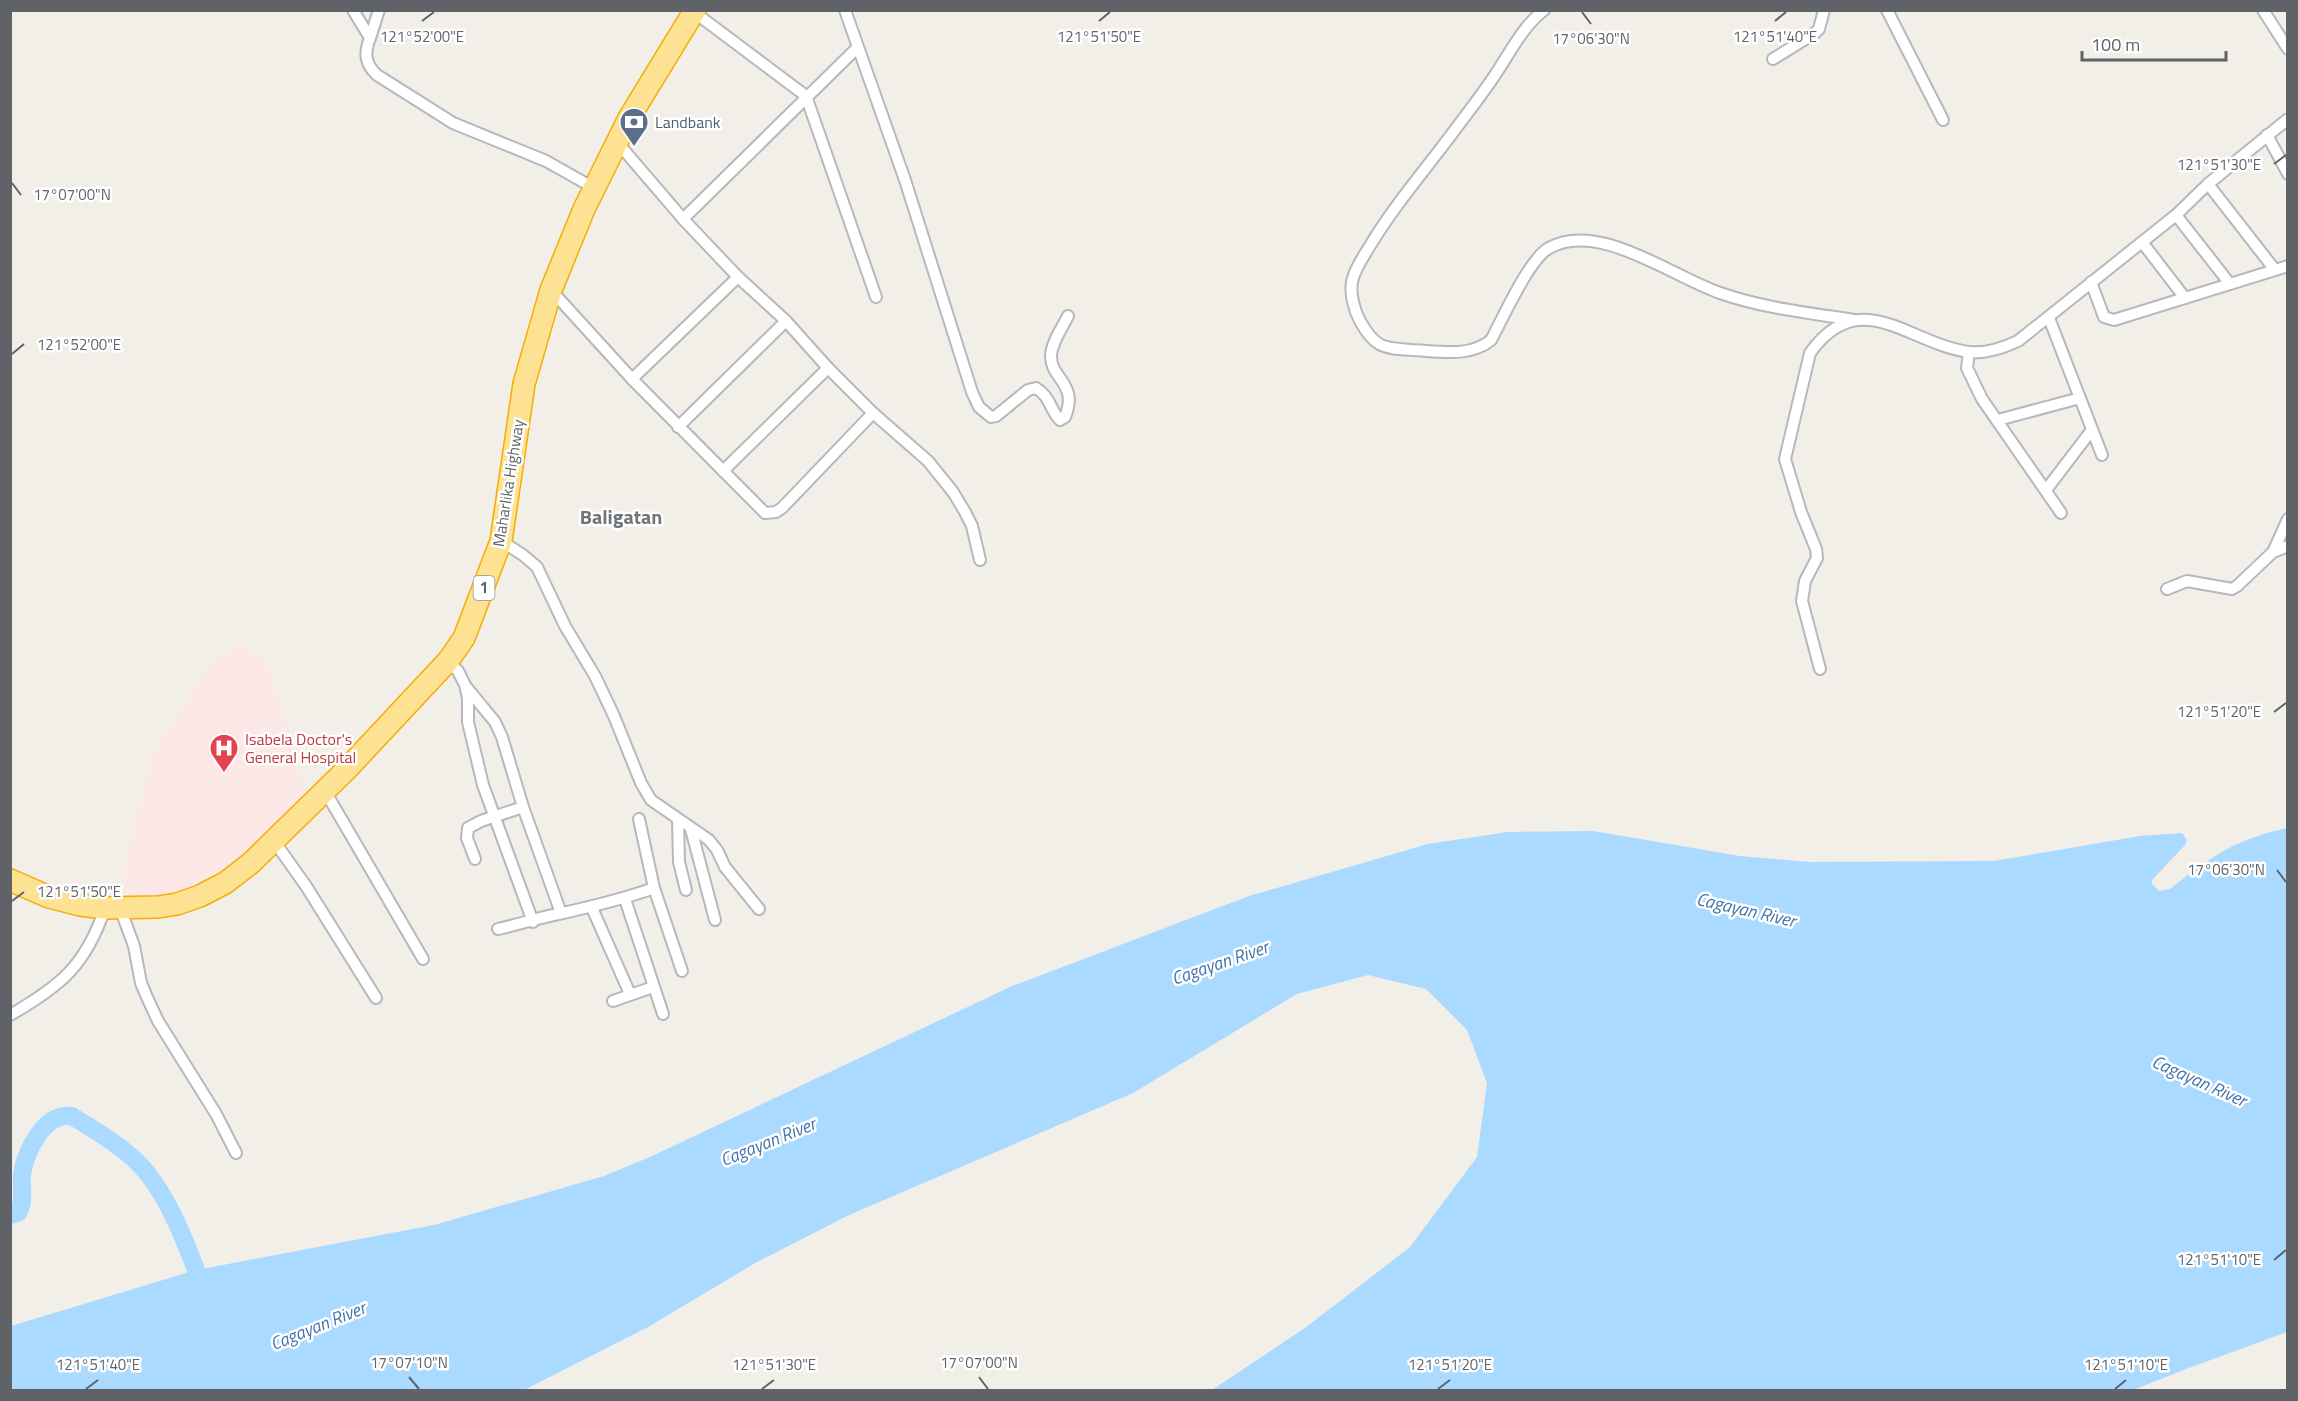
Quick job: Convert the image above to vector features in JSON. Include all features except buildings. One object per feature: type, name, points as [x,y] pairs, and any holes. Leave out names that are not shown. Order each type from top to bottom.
[{"type":"highway","name":"Maharlika Highway","points":[[10,880],[49,897],[80,905],[112,908],[144,909],[167,906],[200,896],[225,883],[251,863],[325,791],[448,661],[464,638],[501,541],[524,384],[551,290],[594,188],[617,142],[694,11]]},
{"type":"street","points":[[353,10],[370,38]]},
{"type":"street","points":[[379,10],[365,53],[368,67],[453,123],[546,161],[594,188]]},
{"type":"street","points":[[845,10],[905,180],[972,392],[979,407],[987,415],[996,416],[1028,390],[1036,388],[1048,398],[1059,419],[1065,417],[1069,405],[1068,389],[1055,370],[1051,358],[1056,339],[1068,316]]},
{"type":"street","points":[[1544,10],[1518,38],[1495,75],[1454,132],[1408,189],[1375,236],[1355,271],[1352,283],[1358,317],[1375,343],[1390,349],[1450,352],[1483,347],[1491,340],[1541,254],[1557,244],[1574,240],[1593,241],[1639,256],[1719,293],[1772,308],[1888,324],[1948,347],[1980,353],[2018,341],[2049,318],[2176,215],[2208,184],[2288,118]]},
{"type":"street","points":[[1773,59],[1815,33],[1819,29],[1824,10]]},
{"type":"street","points":[[1887,10],[1942,120]]},
{"type":"street","points":[[2263,10],[2288,49]]},
{"type":"street","points":[[694,11],[806,96],[876,297]]},
{"type":"street","points":[[683,219],[857,48]]},
{"type":"street","points":[[2267,135],[2288,174]]},
{"type":"street","points":[[617,142],[683,219],[738,277],[786,321],[873,413],[928,461],[953,492],[972,526],[980,560]]},
{"type":"street","points":[[2208,184],[2275,270]]},
{"type":"street","points":[[2176,215],[2230,284]]},
{"type":"street","points":[[2142,242],[2185,298]]},
{"type":"street","points":[[2091,282],[2104,317],[2112,321],[2288,266]]},
{"type":"street","points":[[632,379],[738,277]]},
{"type":"street","points":[[551,290],[678,427],[765,513],[776,512],[873,413]]},
{"type":"street","points":[[2049,318],[2091,431],[2102,454]]},
{"type":"street","points":[[1820,669],[1802,601],[1805,582],[1817,558],[1816,549],[1801,512],[1785,459],[1810,353],[1818,341],[1836,328],[1854,320]]},
{"type":"street","points":[[678,427],[786,321]]},
{"type":"street","points":[[1969,352],[1967,368],[1982,399],[2061,513]]},
{"type":"street","points":[[723,471],[828,368]]},
{"type":"street","points":[[1998,420],[2080,398]]},
{"type":"street","points":[[2046,490],[2091,431]]},
{"type":"street","points":[[2273,552],[2288,519]]},
{"type":"street","points":[[501,541],[537,567],[565,626],[595,676],[651,801],[709,840],[725,867],[759,909]]},
{"type":"street","points":[[2167,589],[2187,581],[2232,588],[2273,552],[2288,546]]},
{"type":"street","points":[[448,661],[458,671],[465,685],[495,722],[502,737],[523,807],[561,913]]},
{"type":"street","points":[[465,685],[468,698],[468,722],[483,785],[533,922]]},
{"type":"street","points":[[325,791],[423,959]]},
{"type":"street","points":[[475,858],[467,838],[468,828],[481,821],[523,807]]},
{"type":"street","points":[[639,819],[654,888],[682,971]]},
{"type":"street","points":[[678,819],[679,862],[686,890]]},
{"type":"street","points":[[691,829],[715,920]]},
{"type":"street","points":[[274,841],[306,886],[376,998]]},
{"type":"street","points":[[498,929],[533,922],[561,913],[592,908],[654,888]]},
{"type":"street","points":[[625,899],[663,1014]]},
{"type":"street","points":[[10,1015],[54,989],[68,975],[92,942],[112,908],[134,946],[141,983],[158,1021],[216,1114],[236,1153]]},
{"type":"street","points":[[592,908],[630,994]]},
{"type":"street","points":[[613,1001],[653,987]]},
{"type":"shaded area","name":"Isabela Doctor's General Hospital","points":[[239,643],[268,662],[306,790],[272,833],[237,865],[186,892],[125,897],[122,872],[152,755],[210,663]]},
{"type":"water","name":"Cagayan River","points":[[2287,828],[2287,1332],[2133,1390],[1212,1390],[1305,1328],[1410,1247],[1477,1157],[1487,1083],[1467,1030],[1426,989],[1368,975],[1297,994],[1133,1093],[849,1215],[757,1262],[648,1327],[524,1390],[11,1390],[11,1326],[196,1270],[434,1225],[604,1176],[650,1157],[1010,987],[1249,896],[1428,844],[1508,832],[1593,831],[1740,856],[1809,862],[1994,861],[2140,836],[2182,833],[2187,840],[2185,845],[2152,880],[2152,884],[2159,891],[2170,889],[2211,859],[2238,844]]},
{"type":"waterway","points":[[10,1215],[18,1213],[20,1209],[24,1167],[37,1136],[53,1120],[62,1116],[72,1116],[121,1148],[136,1161],[158,1188],[176,1222],[204,1291]]},
{"type":"place","name":"Landbank","points":[[634,148]]},
{"type":"place","name":"Isabela Doctor's General Hospital","points":[[224,774]]},
{"type":"district","name":"Baligatan","points":[[621,517]]}]
